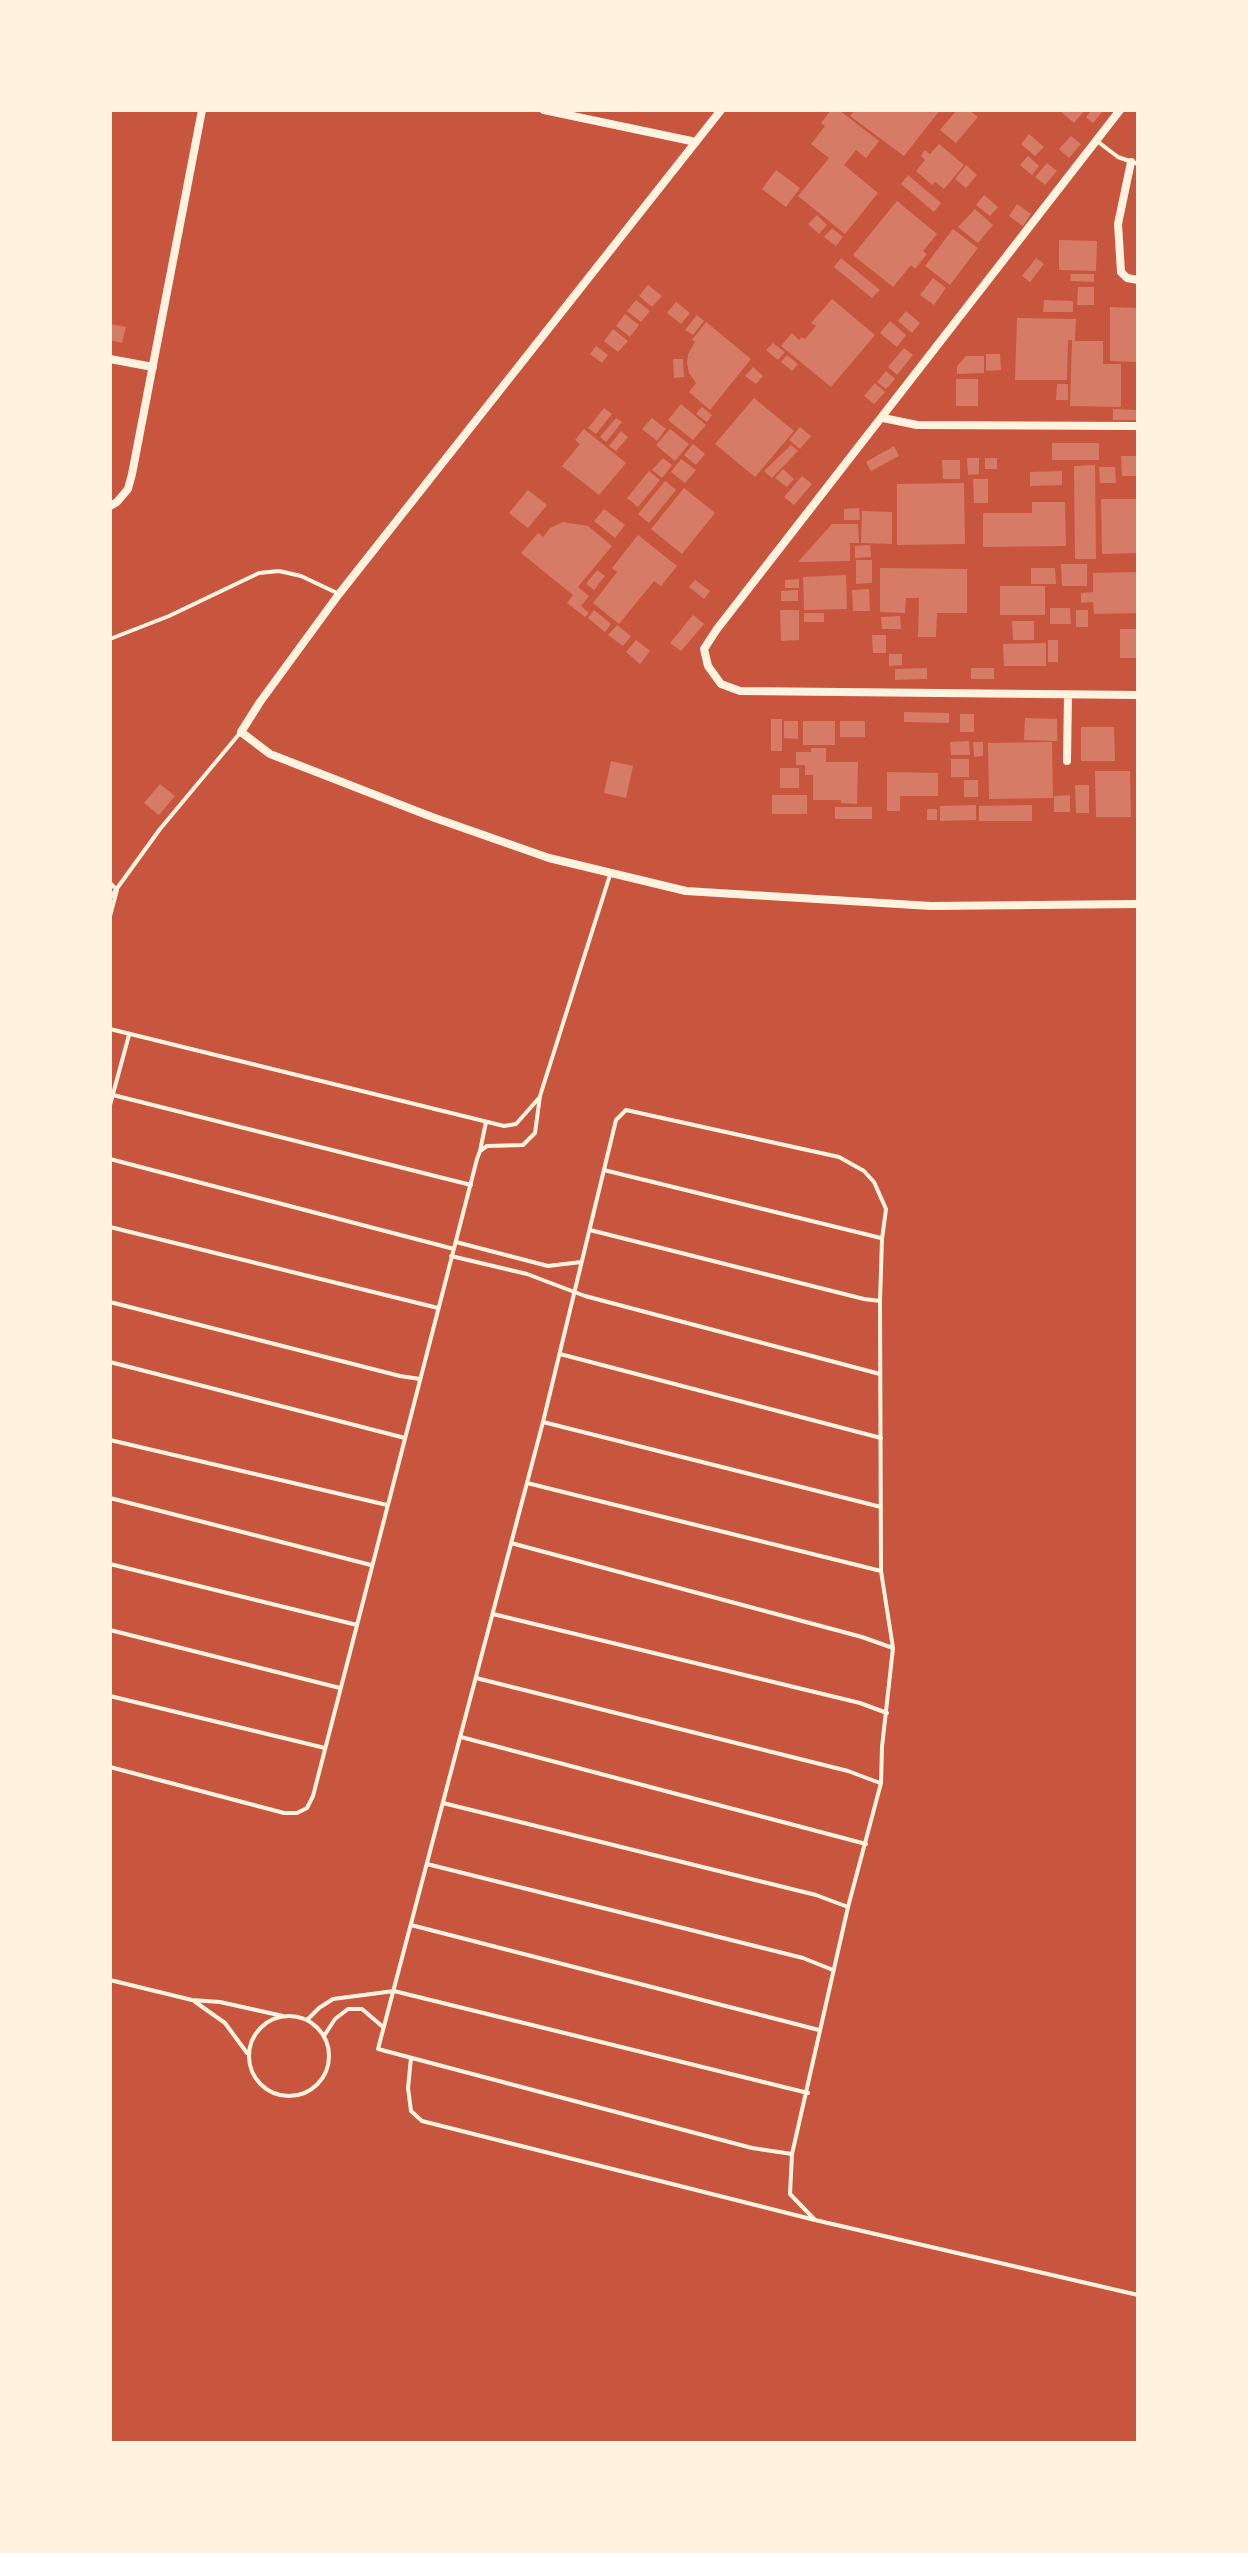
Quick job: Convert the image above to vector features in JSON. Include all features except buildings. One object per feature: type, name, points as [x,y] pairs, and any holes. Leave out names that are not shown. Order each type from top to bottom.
[{"type":"street","points":[[110,506],[128,489],[202,110]]},
{"type":"street","points":[[544,110],[696,142]]},
{"type":"street","points":[[721,110],[339,594],[241,732],[270,754],[432,817],[549,858],[686,891],[900,904],[1138,904]]},
{"type":"street","points":[[1120,110],[704,649],[708,666],[721,684],[740,691],[1138,695]]},
{"type":"street","points":[[1134,163],[1118,224],[1121,272],[1127,278],[1138,280]]},
{"type":"street","points":[[110,359],[153,367]]},
{"type":"street","points":[[883,418],[917,425],[1138,426]]},
{"type":"street","points":[[1067,761],[1068,695]]},
{"type":"lane","points":[[1097,141],[1118,157],[1134,163]]},
{"type":"lane","points":[[110,639],[169,616],[259,573],[279,571],[301,576],[339,594]]},
{"type":"lane","points":[[110,898],[160,829],[241,732]]},
{"type":"lane","points":[[480,1151],[487,1146],[523,1145],[535,1133],[540,1096],[611,873]]},
{"type":"lane","points":[[110,883],[117,890]]},
{"type":"lane","points":[[110,916],[117,890]]},
{"type":"lane","points":[[110,1029],[504,1126],[516,1124],[540,1096]]},
{"type":"lane","points":[[110,1105],[129,1035]]},
{"type":"lane","points":[[113,1095],[471,1185]]},
{"type":"lane","points":[[792,2154],[752,2148],[378,2049],[543,1422],[616,1120],[626,1110],[839,1157],[864,1171],[882,1195],[886,1209],[880,1301],[881,1571],[893,1648],[881,1783],[848,1907],[792,2154],[790,2194],[815,2220]]},
{"type":"lane","points":[[110,1767],[284,1813],[297,1813],[307,1808],[313,1796],[486,1122]]},
{"type":"lane","points":[[110,1159],[454,1249]]},
{"type":"lane","points":[[604,1170],[882,1239]]},
{"type":"lane","points":[[110,1227],[438,1308]]},
{"type":"lane","points":[[590,1230],[849,1296],[880,1301]]},
{"type":"lane","points":[[456,1242],[548,1266],[581,1262]]},
{"type":"lane","points":[[451,1256],[527,1274],[574,1293],[881,1374]]},
{"type":"lane","points":[[110,1302],[420,1379]]},
{"type":"lane","points":[[560,1354],[881,1438]]},
{"type":"lane","points":[[110,1362],[405,1438]]},
{"type":"lane","points":[[543,1422],[881,1507]]},
{"type":"lane","points":[[110,1440],[387,1505]]},
{"type":"lane","points":[[527,1483],[881,1571]]},
{"type":"lane","points":[[110,1498],[372,1565]]},
{"type":"lane","points":[[511,1543],[893,1648]]},
{"type":"lane","points":[[110,1564],[357,1625]]},
{"type":"lane","points":[[493,1614],[860,1703],[887,1713]]},
{"type":"lane","points":[[110,1630],[341,1688]]},
{"type":"lane","points":[[476,1678],[848,1771],[881,1783]]},
{"type":"lane","points":[[110,1696],[325,1748]]},
{"type":"lane","points":[[461,1737],[866,1844]]},
{"type":"lane","points":[[443,1803],[816,1895],[848,1907]]},
{"type":"lane","points":[[427,1864],[803,1958],[833,1970]]},
{"type":"lane","points":[[411,1925],[821,2030]]},
{"type":"lane","points":[[110,1980],[192,2000],[220,2002],[307,2020],[324,2036],[329,2058],[322,2080],[304,2094],[281,2096],[260,2085],[249,2065],[248,2054],[255,2033],[273,2018],[285,2016]]},
{"type":"lane","points":[[307,2020],[333,1999],[394,1991],[808,2093]]},
{"type":"lane","points":[[192,2000],[225,2023],[248,2054]]},
{"type":"lane","points":[[324,2036],[335,2019],[348,2009],[362,2009],[384,2027]]},
{"type":"lane","points":[[411,2058],[408,2088],[411,2111],[422,2121],[815,2220],[1138,2295]]}]
